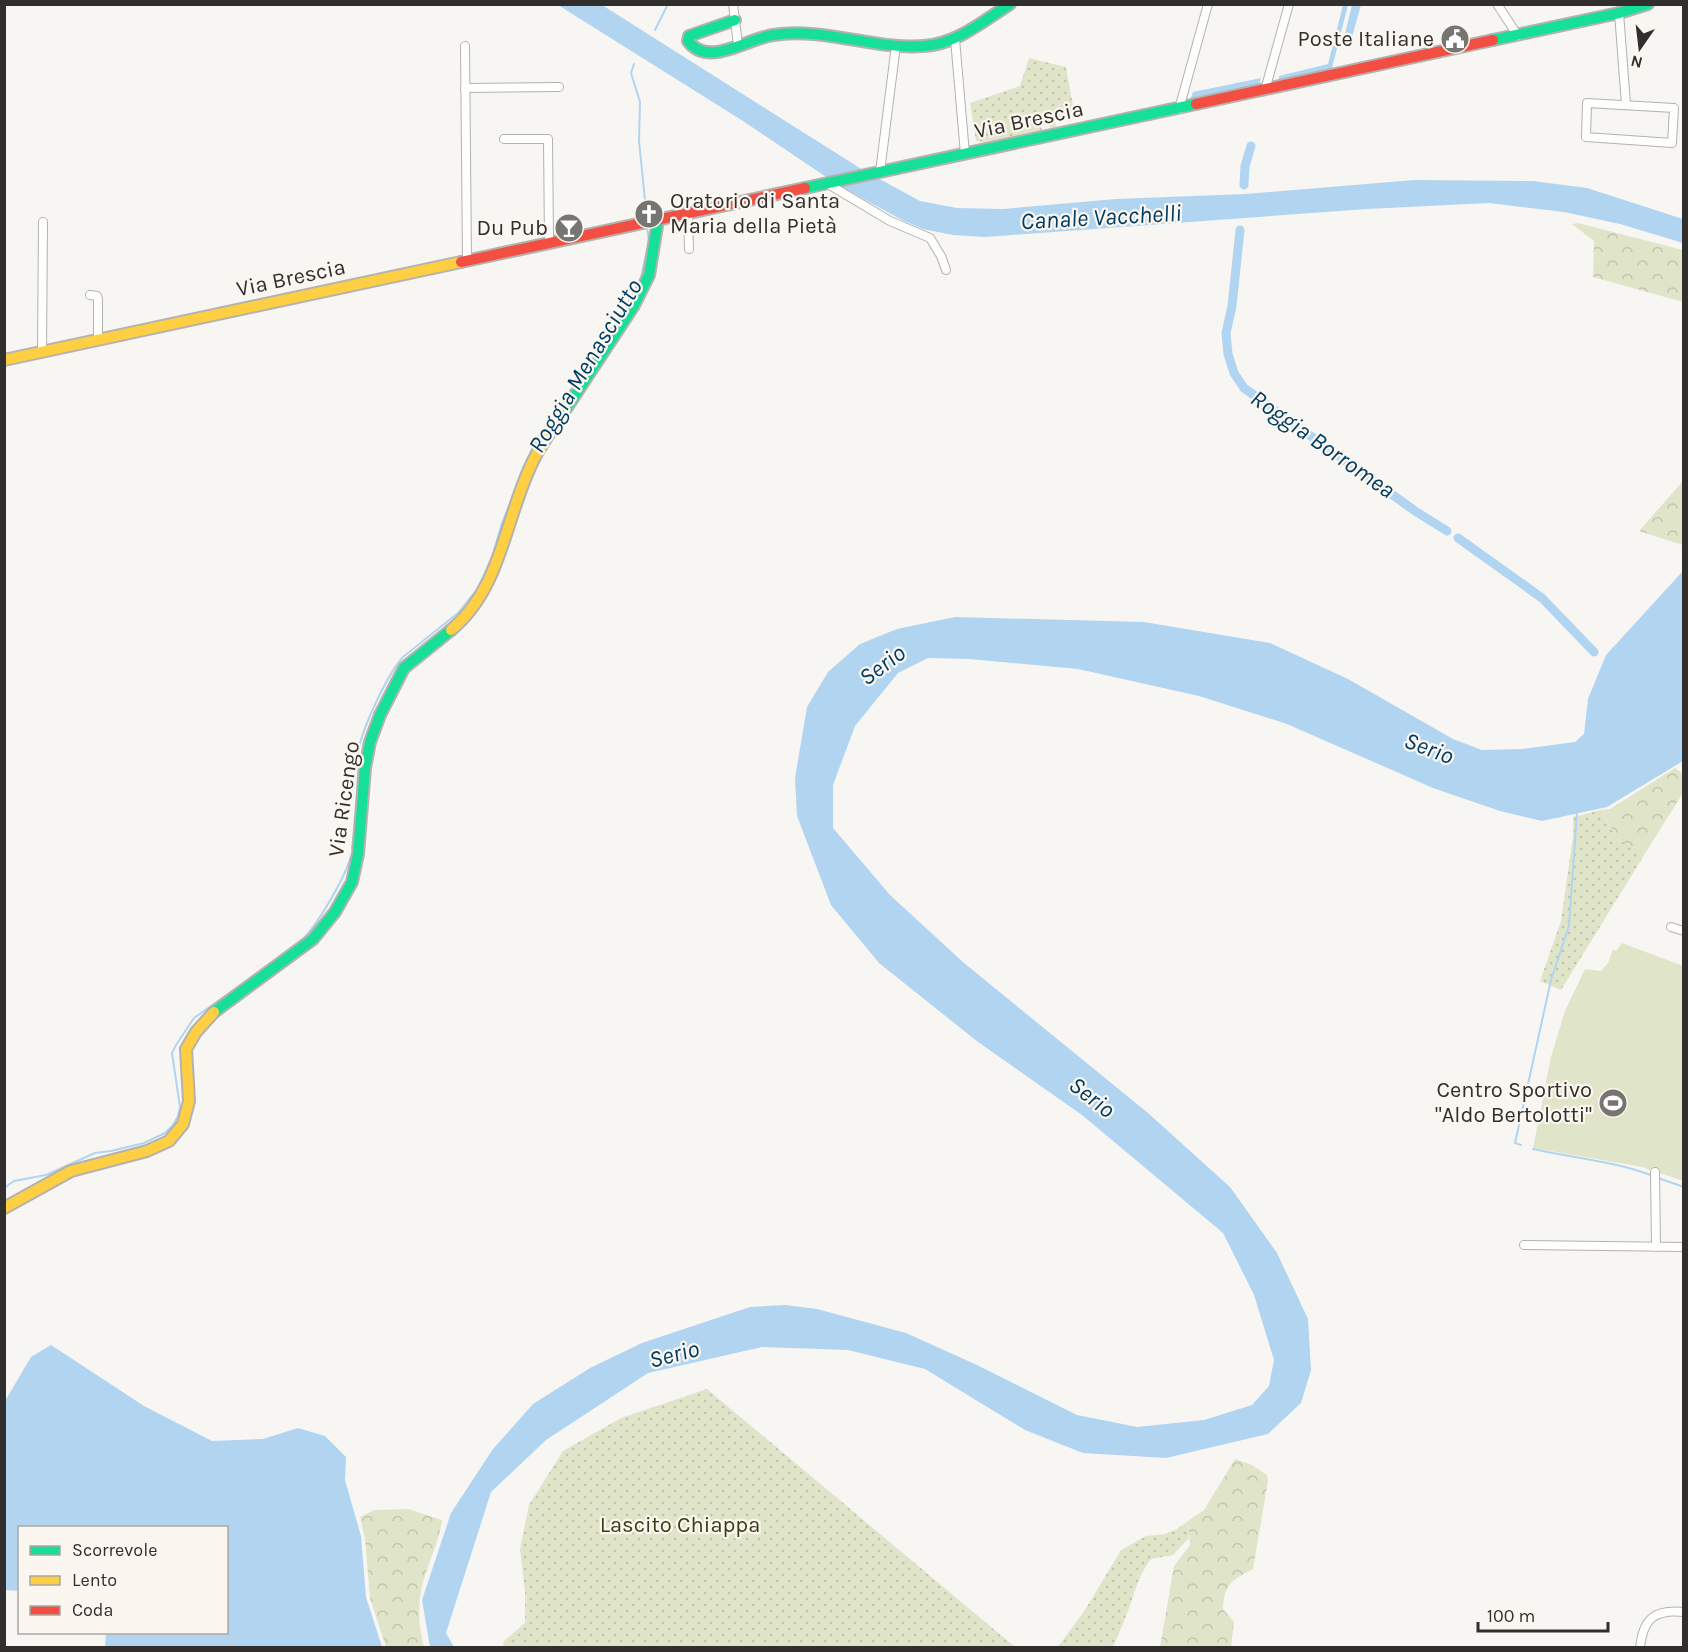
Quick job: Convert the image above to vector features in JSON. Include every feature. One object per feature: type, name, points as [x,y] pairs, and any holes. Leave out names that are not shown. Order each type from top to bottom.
[{"type":"street","points":[[733,4],[738,45]]},
{"type":"street","points":[[735,20],[697,32],[689,36],[688,41],[698,50],[710,54],[773,35],[823,34],[896,45],[925,46],[955,39],[1010,4]]},
{"type":"street","points":[[1179,108],[1208,4]]},
{"type":"street","points":[[1265,90],[1289,4]]},
{"type":"street","points":[[1497,4],[1518,36]]},
{"type":"street","name":"Via Brescia","points":[[4,360],[1518,36],[1619,14],[1648,4]]},
{"type":"street","points":[[1619,14],[1626,104]]},
{"type":"street","points":[[955,39],[965,154]]},
{"type":"street","points":[[876,173],[896,45]]},
{"type":"street","points":[[465,46],[467,260]]},
{"type":"street","points":[[465,87],[560,87]]},
{"type":"street","points":[[1587,103],[1626,104],[1674,108],[1672,143],[1586,137],[1587,103]]},
{"type":"street","points":[[504,139],[548,139],[549,243]]},
{"type":"street","points":[[831,183],[890,221],[930,238],[946,270]]},
{"type":"street","points":[[688,214],[688,249]]},
{"type":"street","name":"Via Ricengo","points":[[4,1208],[71,1171],[147,1151],[169,1141],[183,1124],[189,1101],[186,1049],[196,1032],[213,1013],[313,939],[335,912],[352,882],[358,854],[365,768],[370,742],[380,715],[404,668],[458,624],[477,603],[492,576],[510,518],[533,460],[633,307],[649,276],[658,220]]},
{"type":"street","points":[[42,352],[43,222]]},
{"type":"street","points":[[90,295],[97,296],[98,299],[98,340]]},
{"type":"street","points":[[1671,927],[1683,931]]},
{"type":"street","points":[[1656,1172],[1656,1247]]},
{"type":"street","points":[[1524,1245],[1683,1247]]},
{"type":"street","points":[[1640,1647],[1644,1626],[1652,1617],[1664,1612],[1683,1612]]},
{"type":"green space","points":[[1029,58],[1066,67],[1075,117],[1055,121],[1056,127],[1050,128],[1049,124],[1041,125],[1042,130],[984,142],[976,141],[970,103],[1020,86]]},
{"type":"green space","points":[[1578,223],[1683,250],[1683,302],[1593,277],[1594,241],[1572,224]]},
{"type":"green space","points":[[1683,481],[1683,545],[1639,531]]},
{"type":"green space","points":[[1675,768],[1683,774],[1683,793],[1646,852],[1618,840],[1601,810],[1610,809]]},
{"type":"green space","points":[[1601,810],[1618,840],[1646,852],[1561,990],[1540,981],[1561,921],[1573,836],[1573,817]]},
{"type":"green space","name":"Centro Sportivo \"Aldo Bertolotti\"","points":[[1622,943],[1683,966],[1683,1181],[1642,1167],[1533,1148],[1551,1057],[1565,1011],[1585,969],[1601,971],[1608,963],[1613,949],[1616,951]]},
{"type":"green space","name":"Lascito Chiappa","points":[[707,1389],[1015,1647],[504,1647],[503,1642],[525,1623],[525,1593],[520,1549],[529,1505],[563,1451],[621,1418]]},
{"type":"green space","points":[[1235,1459],[1252,1465],[1267,1475],[1268,1481],[1253,1569],[1230,1584],[1225,1594],[1223,1609],[1234,1622],[1231,1647],[1160,1647],[1174,1566],[1190,1545],[1188,1521],[1204,1510]]},
{"type":"green space","points":[[408,1509],[442,1520],[420,1595],[419,1617],[424,1647],[386,1647],[370,1598],[365,1539],[360,1517],[374,1510]]},
{"type":"green space","points":[[1188,1521],[1189,1538],[1173,1555],[1151,1559],[1146,1566],[1113,1647],[1057,1648],[1085,1610],[1121,1550],[1146,1536],[1165,1534],[1177,1529]]},
{"type":"water","name":"Canale Vacchelli","points":[[558,5],[602,5],[863,170],[920,201],[957,208],[1003,209],[1116,199],[1245,194],[1414,180],[1533,181],[1587,188],[1683,219],[1683,243],[1620,224],[1564,212],[1489,203],[1367,209],[985,237],[953,235],[923,229],[838,185],[743,121]]},
{"type":"water","points":[[1343,5],[1348,5],[1332,68],[1279,81],[1279,76],[1328,64]]},
{"type":"water","points":[[1352,5],[1361,5],[1350,44],[1342,46]]},
{"type":"water","points":[[1261,78],[1259,85],[1190,100],[1193,92]]},
{"type":"water","name":"Serio","points":[[1683,571],[1683,761],[1607,807],[1542,821],[1500,811],[1433,788],[1287,724],[1199,696],[1078,669],[969,659],[928,658],[898,673],[855,726],[833,785],[833,828],[890,895],[964,963],[1148,1113],[1230,1187],[1277,1253],[1308,1319],[1311,1370],[1301,1403],[1268,1434],[1166,1458],[1083,1453],[1025,1430],[925,1369],[848,1350],[762,1347],[648,1373],[546,1440],[491,1492],[446,1633],[454,1647],[430,1647],[422,1600],[451,1513],[493,1449],[533,1404],[590,1368],[642,1343],[750,1307],[785,1305],[817,1309],[906,1333],[977,1365],[1077,1415],[1137,1427],[1204,1420],[1252,1405],[1269,1386],[1274,1360],[1254,1295],[1223,1233],[1082,1115],[978,1042],[879,963],[831,905],[797,816],[795,778],[807,707],[828,672],[860,644],[897,629],[955,617],[1144,622],[1270,643],[1348,679],[1453,739],[1482,750],[1522,749],[1575,742],[1584,734],[1588,699],[1606,655]]},
{"type":"water","points":[[51,1345],[144,1406],[212,1441],[263,1439],[298,1428],[325,1436],[346,1457],[345,1480],[361,1536],[366,1597],[382,1647],[105,1647],[106,1634],[228,1634],[228,1526],[18,1526],[18,1591],[5,1590],[5,1401],[31,1357]]},
{"type":"waterway","name":"Roggia Menasciutto","points":[[655,30],[668,4]]},
{"type":"waterway","name":"Roggia Menasciutto","points":[[634,64],[631,73],[640,102],[639,141],[645,200]]},
{"type":"waterway","name":"Roggia Borromea","points":[[1244,185],[1245,166],[1251,146]]},
{"type":"waterway","name":"Roggia Menasciutto","points":[[640,282],[649,241],[647,228]]},
{"type":"waterway","name":"Roggia Borromea","points":[[1240,230],[1232,306],[1226,333],[1228,354],[1234,373],[1244,388],[1415,511],[1447,531]]},
{"type":"waterway","name":"Roggia Menasciutto","points":[[352,848],[356,819],[359,747],[371,713],[384,687],[403,657],[458,613],[478,588],[492,557],[502,523],[534,444],[631,300]]},
{"type":"waterway","points":[[1458,538],[1542,598],[1594,652]]},
{"type":"waterway","points":[[1521,1145],[1515,1143],[1551,980],[1569,926],[1577,812]]},
{"type":"waterway","name":"Roggia Menasciutto","points":[[298,944],[329,903],[351,856]]},
{"type":"waterway","name":"Roggia Menasciutto","points":[[4,1188],[14,1181],[46,1175],[95,1153],[144,1143],[165,1133],[173,1125],[180,1107],[172,1053],[194,1018],[286,953]]},
{"type":"waterway","points":[[1533,1149],[1608,1163],[1653,1176]]},
{"type":"waterway","points":[[1658,1178],[1684,1187]]},
{"type":"traffic: fast","points":[[735,20],[689,36],[688,41],[696,49],[706,52],[728,50],[773,35],[792,33],[830,36],[886,45],[924,46],[959,36],[1010,4]]},
{"type":"traffic: fast","points":[[1493,40],[1619,13],[1648,4]]},
{"type":"traffic: fast","points":[[805,188],[1196,104]]},
{"type":"traffic: fast","points":[[560,418],[633,307],[649,275],[658,220]]},
{"type":"traffic: fast","points":[[214,1012],[313,939],[335,912],[352,882],[358,854],[365,768],[370,742],[380,715],[404,668],[451,630]]},
{"type":"traffic: slow","points":[[4,360],[461,262]]},
{"type":"traffic: slow","points":[[451,630],[468,613],[492,573],[533,461],[560,418]]},
{"type":"traffic: slow","points":[[4,1208],[71,1171],[147,1151],[169,1141],[183,1124],[189,1101],[186,1049],[196,1032],[214,1012]]},
{"type":"traffic: jam","points":[[1196,104],[1493,40]]},
{"type":"traffic: jam","points":[[461,262],[805,188]]},
{"type":"place","name":"Poste Italiane","points":[[1455,39]]},
{"type":"place","name":"Oratorio di Santa Maria della Pietà","points":[[649,214]]},
{"type":"place","name":"Du Pub","points":[[569,228]]},
{"type":"place","name":"Centro Sportivo \"Aldo Bertolotti\"","points":[[1613,1103]]}]
